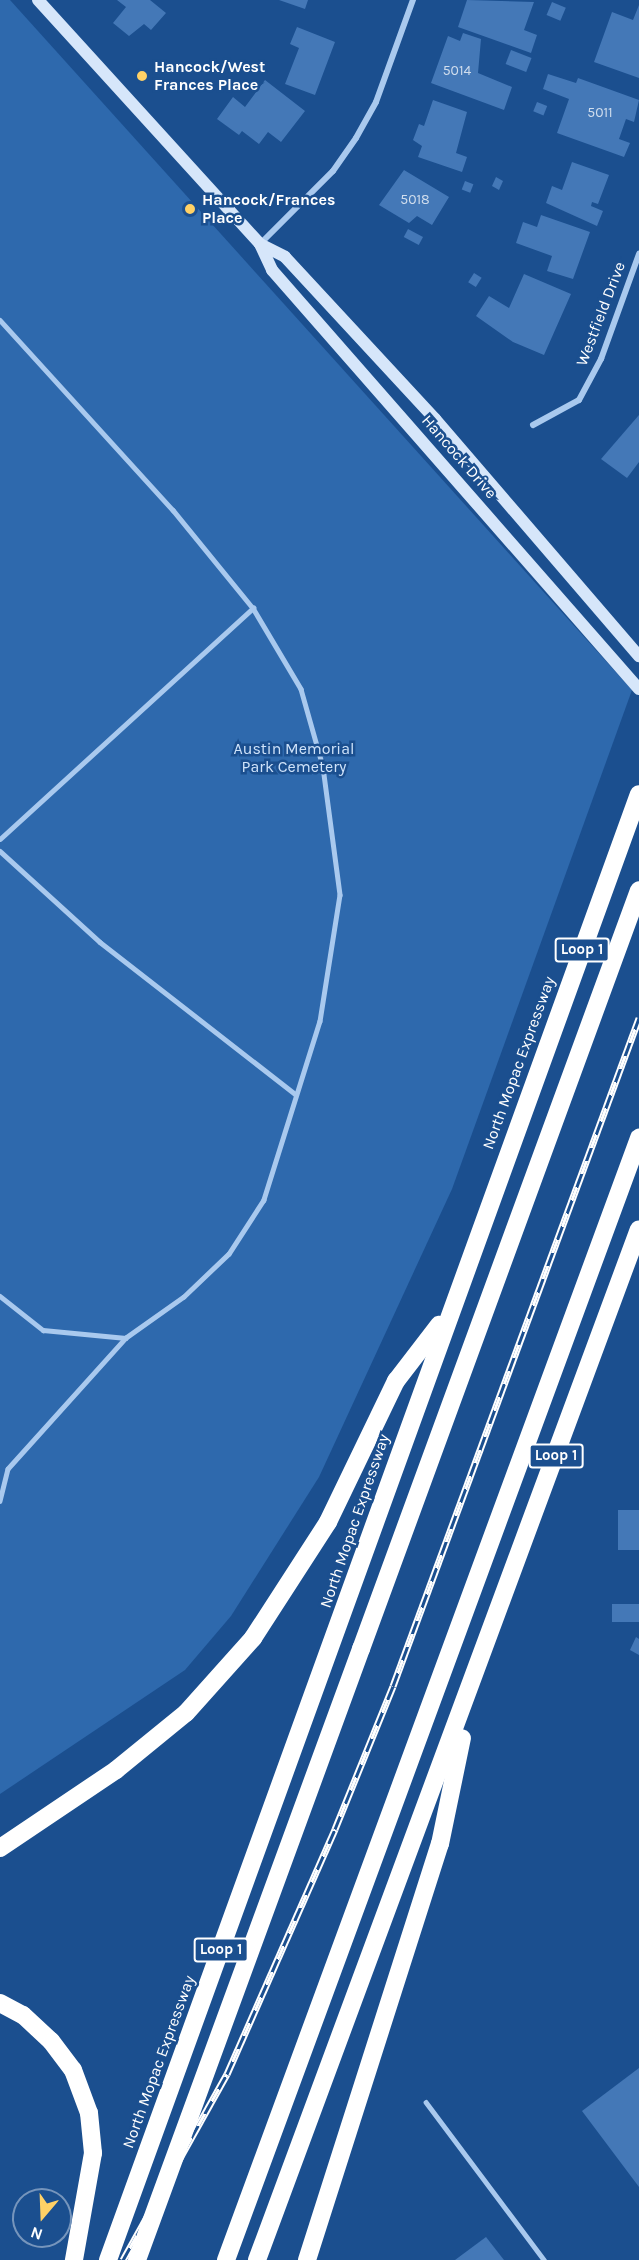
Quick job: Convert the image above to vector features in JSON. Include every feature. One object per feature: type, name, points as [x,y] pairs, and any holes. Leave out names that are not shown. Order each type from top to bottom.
[{"type":"highway","name":"North Mopac Expressway","points":[[108,2260],[334,1640],[449,1312],[639,794]]},
{"type":"highway","points":[[137,2260],[639,890]]},
{"type":"highway","points":[[226,2260],[639,1137]]},
{"type":"highway","name":"Loop 1","points":[[257,2260],[473,1683],[639,1229]]},
{"type":"highway","points":[[0,1848],[117,1770],[186,1713],[253,1638],[328,1522],[396,1381],[449,1312]]},
{"type":"highway","points":[[307,2260],[440,1844],[473,1683]]},
{"type":"highway","points":[[0,2003],[22,2015],[51,2041],[73,2070],[89,2114],[93,2153],[74,2260]]},
{"type":"street","name":"Hancock Drive","points":[[38,0],[260,244],[272,270],[639,689]]},
{"type":"street","points":[[260,244],[333,171],[356,138],[376,102],[413,0]]},
{"type":"street","name":"Hancock Drive","points":[[260,244],[285,257],[435,419],[639,656]]},
{"type":"street","name":"Westfield Drive","points":[[533,425],[579,400],[601,359],[639,254]]},
{"type":"lane","points":[[0,320],[173,510],[253,608],[301,689],[323,767],[340,895],[320,1021],[295,1094],[264,1200],[229,1254],[184,1297],[126,1338],[8,1469],[0,1501]]},
{"type":"lane","points":[[0,839],[253,608]]},
{"type":"lane","points":[[0,851],[100,942],[295,1094]]},
{"type":"lane","points":[[0,1296],[43,1330],[126,1338]]},
{"type":"lane","points":[[426,2102],[544,2260]]},
{"type":"green space","name":"Austin Memorial Park Cemetery","points":[[0,0],[10,0],[632,690],[452,1189],[319,1477],[231,1616],[185,1670],[0,1794]]},
{"type":"building","points":[[117,0],[150,0],[166,13],[151,30],[144,24],[129,36],[113,23],[126,7]]},
{"type":"building","points":[[279,0],[308,0],[305,9]]},
{"type":"building","points":[[467,0],[534,2],[524,30],[537,35],[531,53],[458,27]]},
{"type":"building","points":[[552,2],[566,8],[560,21],[547,15]]},
{"type":"building","points":[[639,5],[639,78],[594,62],[612,12],[633,20]]},
{"type":"building","points":[[297,27],[335,42],[315,95],[285,84],[299,48],[290,44]]},
{"type":"building","points":[[463,33],[481,39],[478,73],[512,87],[504,110],[431,83],[448,36],[460,41]]},
{"type":"building","points":[[511,50],[532,58],[526,72],[506,64]]},
{"type":"building","points":[[548,74],[576,83],[578,78],[639,100],[634,122],[626,119],[619,139],[630,143],[624,157],[557,133],[569,99],[543,89]]},
{"type":"building","points":[[265,80],[305,111],[281,142],[268,132],[259,144],[242,131],[239,135],[217,119],[233,97],[245,107]]},
{"type":"building","points":[[433,100],[467,112],[456,153],[467,157],[462,172],[418,157],[422,146],[413,140],[419,124],[424,126]]},
{"type":"building","points":[[537,102],[547,106],[543,115],[533,111]]},
{"type":"building","points":[[572,162],[609,175],[598,204],[592,202],[591,206],[603,211],[597,226],[546,203],[552,186],[562,190]]},
{"type":"building","points":[[404,170],[449,197],[432,225],[417,216],[409,223],[379,205]]},
{"type":"building","points":[[496,177],[503,181],[499,190],[492,186]]},
{"type":"building","points":[[465,181],[473,184],[470,193],[462,189]]},
{"type":"building","points":[[541,215],[590,232],[573,279],[547,271],[552,256],[516,243],[523,222],[537,227]]},
{"type":"building","points":[[408,229],[423,237],[419,245],[404,237]]},
{"type":"building","points":[[474,273],[482,278],[476,287],[468,282]]},
{"type":"building","points":[[524,274],[571,294],[544,355],[513,342],[476,316],[489,296],[509,308]]},
{"type":"building","points":[[639,415],[639,462],[627,478],[601,459]]},
{"type":"building","points":[[618,1510],[639,1510],[639,1550],[618,1550]]},
{"type":"building","points":[[612,1604],[639,1604],[639,1622],[612,1622]]},
{"type":"building","points":[[636,1637],[639,1639],[639,1655],[630,1650]]},
{"type":"building","points":[[639,2068],[639,2187],[582,2111]]},
{"type":"building","points":[[486,2237],[504,2260],[455,2260]]},
{"type":"railway","points":[[123,2260],[227,2074],[335,1829],[393,1686],[639,1018]]},
{"type":"place","name":"Hancock/West Frances Place","points":[[142,76]]},
{"type":"place","name":"Hancock/Frances Place","points":[[190,209]]}]
